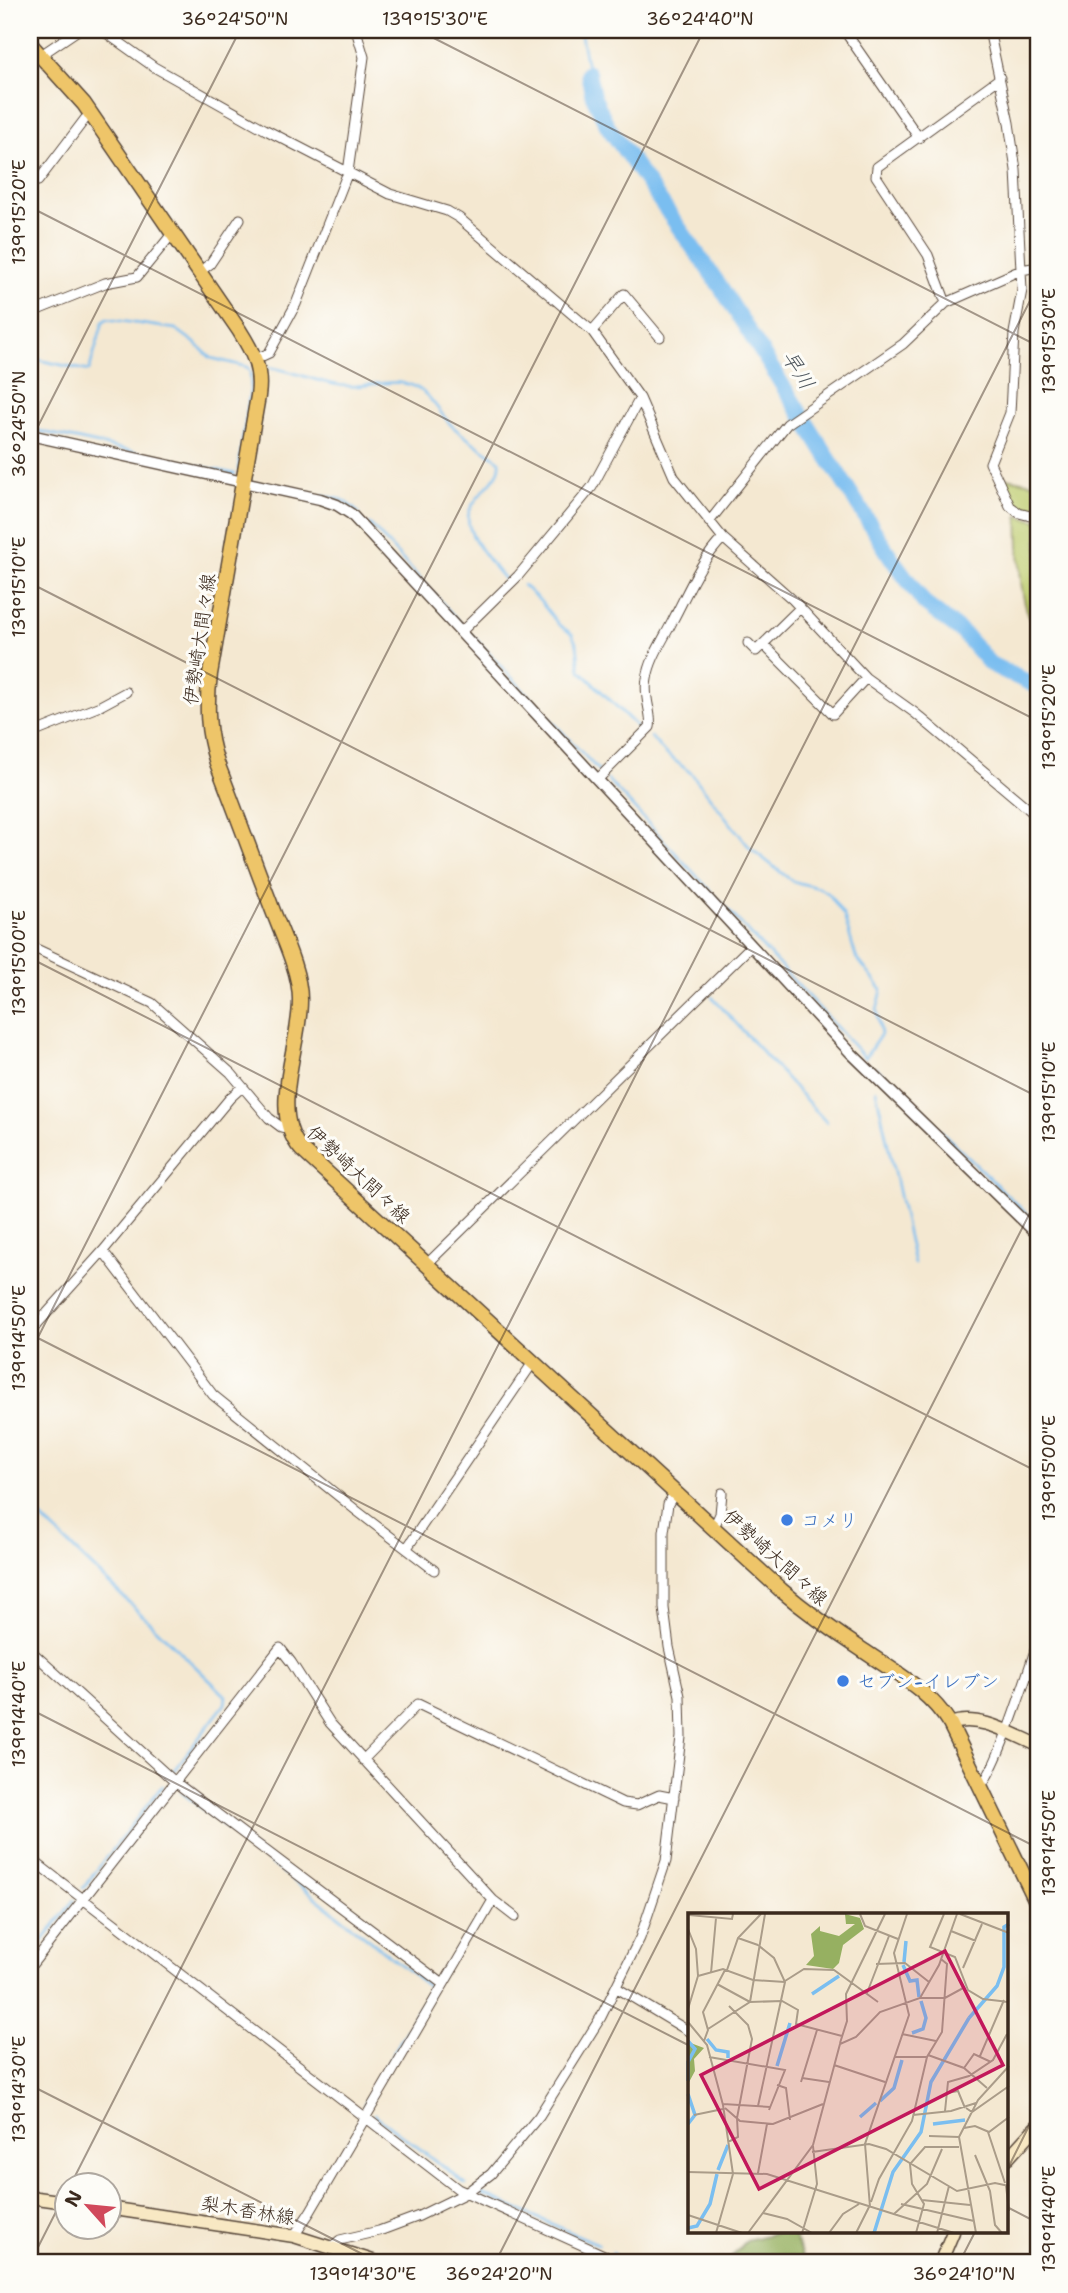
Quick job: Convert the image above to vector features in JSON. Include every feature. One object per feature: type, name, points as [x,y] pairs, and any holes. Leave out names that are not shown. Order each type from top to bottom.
[{"type":"main road","name":"伊勢崎大間々線","points":[[30,44],[91,115],[239,330],[256,359],[260,386],[210,674],[207,716],[217,763],[285,944],[299,989],[300,1011],[286,1103],[288,1129],[301,1149],[797,1604],[919,1688],[939,1708],[950,1724],[1038,1905]]},
{"type":"main road","points":[[950,1724],[961,1721],[976,1722],[1038,1745]]},
{"type":"main road","points":[[1009,2157],[1038,2124]]},
{"type":"main road","points":[[30,2197],[52,2200]]},
{"type":"main road","name":"梨木香林線","points":[[122,2210],[294,2236],[379,2263]]},
{"type":"main road","points":[[940,2263],[948,2234]]},
{"type":"street","points":[[40,55],[78,30]]},
{"type":"street","points":[[102,30],[154,67],[266,130],[402,199],[454,215],[592,331],[640,398],[674,477],[709,522],[800,608],[866,678],[915,713],[1038,817]]},
{"type":"street","points":[[256,359],[269,353],[296,304],[348,172],[364,57],[356,30]]},
{"type":"street","points":[[844,30],[919,138]]},
{"type":"street","points":[[989,30],[1016,170],[1022,290],[1014,332],[1010,413],[992,454],[990,466],[1010,506],[1019,513],[1038,518]]},
{"type":"street","points":[[946,303],[928,255],[876,176],[877,167],[1000,78]]},
{"type":"street","points":[[38,181],[85,119],[91,115]]},
{"type":"street","points":[[199,272],[210,264],[240,219]]},
{"type":"street","points":[[30,313],[104,283],[137,276],[172,234]]},
{"type":"street","points":[[709,522],[780,432],[795,419],[902,344],[946,303],[1021,270],[1038,267]]},
{"type":"street","points":[[592,331],[624,294],[660,338]]},
{"type":"street","points":[[461,632],[518,576],[592,487],[640,398]]},
{"type":"street","points":[[30,435],[320,499],[344,509],[360,523],[851,1054],[1038,1235]]},
{"type":"street","points":[[598,779],[650,727],[645,699],[653,661],[699,569],[723,537]]},
{"type":"street","points":[[748,643],[756,651],[800,608]]},
{"type":"street","points":[[763,644],[833,714],[866,678]]},
{"type":"street","points":[[30,734],[100,706],[126,691]]},
{"type":"street","points":[[30,946],[145,998],[231,1073],[269,1118],[288,1129]]},
{"type":"street","points":[[427,1264],[751,946]]},
{"type":"street","points":[[30,1332],[103,1251],[242,1087]]},
{"type":"street","points":[[103,1251],[213,1395],[346,1503],[434,1570]]},
{"type":"street","points":[[407,1548],[534,1361]]},
{"type":"street","points":[[336,2263],[335,2248],[340,2240],[379,2231],[419,2216],[466,2193],[491,2174],[539,2116],[617,1988],[645,1924],[664,1869],[674,1798],[682,1715],[665,1625],[663,1553],[668,1504],[675,1492]]},
{"type":"street","points":[[714,1527],[720,1514],[722,1493]]},
{"type":"street","points":[[979,1787],[985,1784],[1007,1732],[1038,1641]]},
{"type":"street","points":[[30,1967],[279,1648],[291,1661],[330,1723],[493,1900],[515,1917]]},
{"type":"street","points":[[30,1650],[175,1782],[443,1984]]},
{"type":"street","points":[[363,1760],[418,1704],[624,1803],[637,1805],[659,1796],[674,1798]]},
{"type":"street","points":[[30,1858],[466,2193],[604,2255],[607,2263]]},
{"type":"street","points":[[294,2236],[493,1900]]},
{"type":"street","points":[[617,1988],[688,2031]]},
{"type":"green space","points":[[1001,477],[1038,484],[1038,516],[1018,508]]},
{"type":"green space","points":[[1018,516],[1038,521],[1038,628],[1026,607],[1023,592]]},
{"type":"green space","points":[[771,2234],[794,2234],[804,2263],[727,2263],[747,2240]]},
{"type":"waterway","name":"早川","points":[[580,30],[588,73]]},
{"type":"waterway","name":"早川","points":[[588,73],[593,96],[608,127],[720,286],[892,559],[925,604],[963,633],[990,664],[1038,687]]},
{"type":"waterway","points":[[30,358],[89,371],[103,322],[107,319],[176,329],[211,358],[247,367],[251,385],[238,470]]},
{"type":"waterway","points":[[268,367],[346,386],[394,382],[409,384],[421,390],[452,426],[500,461],[497,474],[471,508],[468,521],[474,539],[504,579]]},
{"type":"waterway","points":[[30,429],[235,474]]},
{"type":"waterway","points":[[323,495],[343,500],[359,513]]},
{"type":"waterway","points":[[370,524],[462,625]]},
{"type":"waterway","points":[[523,585],[559,625],[572,634],[577,645],[580,670],[639,729]]},
{"type":"waterway","points":[[471,634],[599,771]]},
{"type":"waterway","points":[[608,780],[865,1058],[881,1034],[877,1010],[882,990],[856,957],[844,916],[829,894],[819,888],[792,881],[750,848],[691,773],[665,753],[651,737]]},
{"type":"waterway","points":[[712,997],[827,1123]]},
{"type":"waterway","points":[[876,1068],[1038,1225]]},
{"type":"waterway","points":[[876,1090],[914,1264]]},
{"type":"waterway","points":[[30,1507],[226,1696],[225,1704],[174,1770]]},
{"type":"waterway","points":[[83,1888],[162,1786]]},
{"type":"waterway","points":[[181,1792],[428,1986],[429,1991],[364,2105]]},
{"type":"waterway","points":[[30,1958],[74,1900]]},
{"type":"waterway","points":[[374,2114],[466,2184]]},
{"type":"waterway","points":[[480,2193],[598,2244]]},
{"type":"waterway","points":[[613,2253],[616,2263]]},
{"type":"place","name":"コメリ","points":[[787,1520]]},
{"type":"place","name":"セブン-イレブン","points":[[843,1681]]}]
